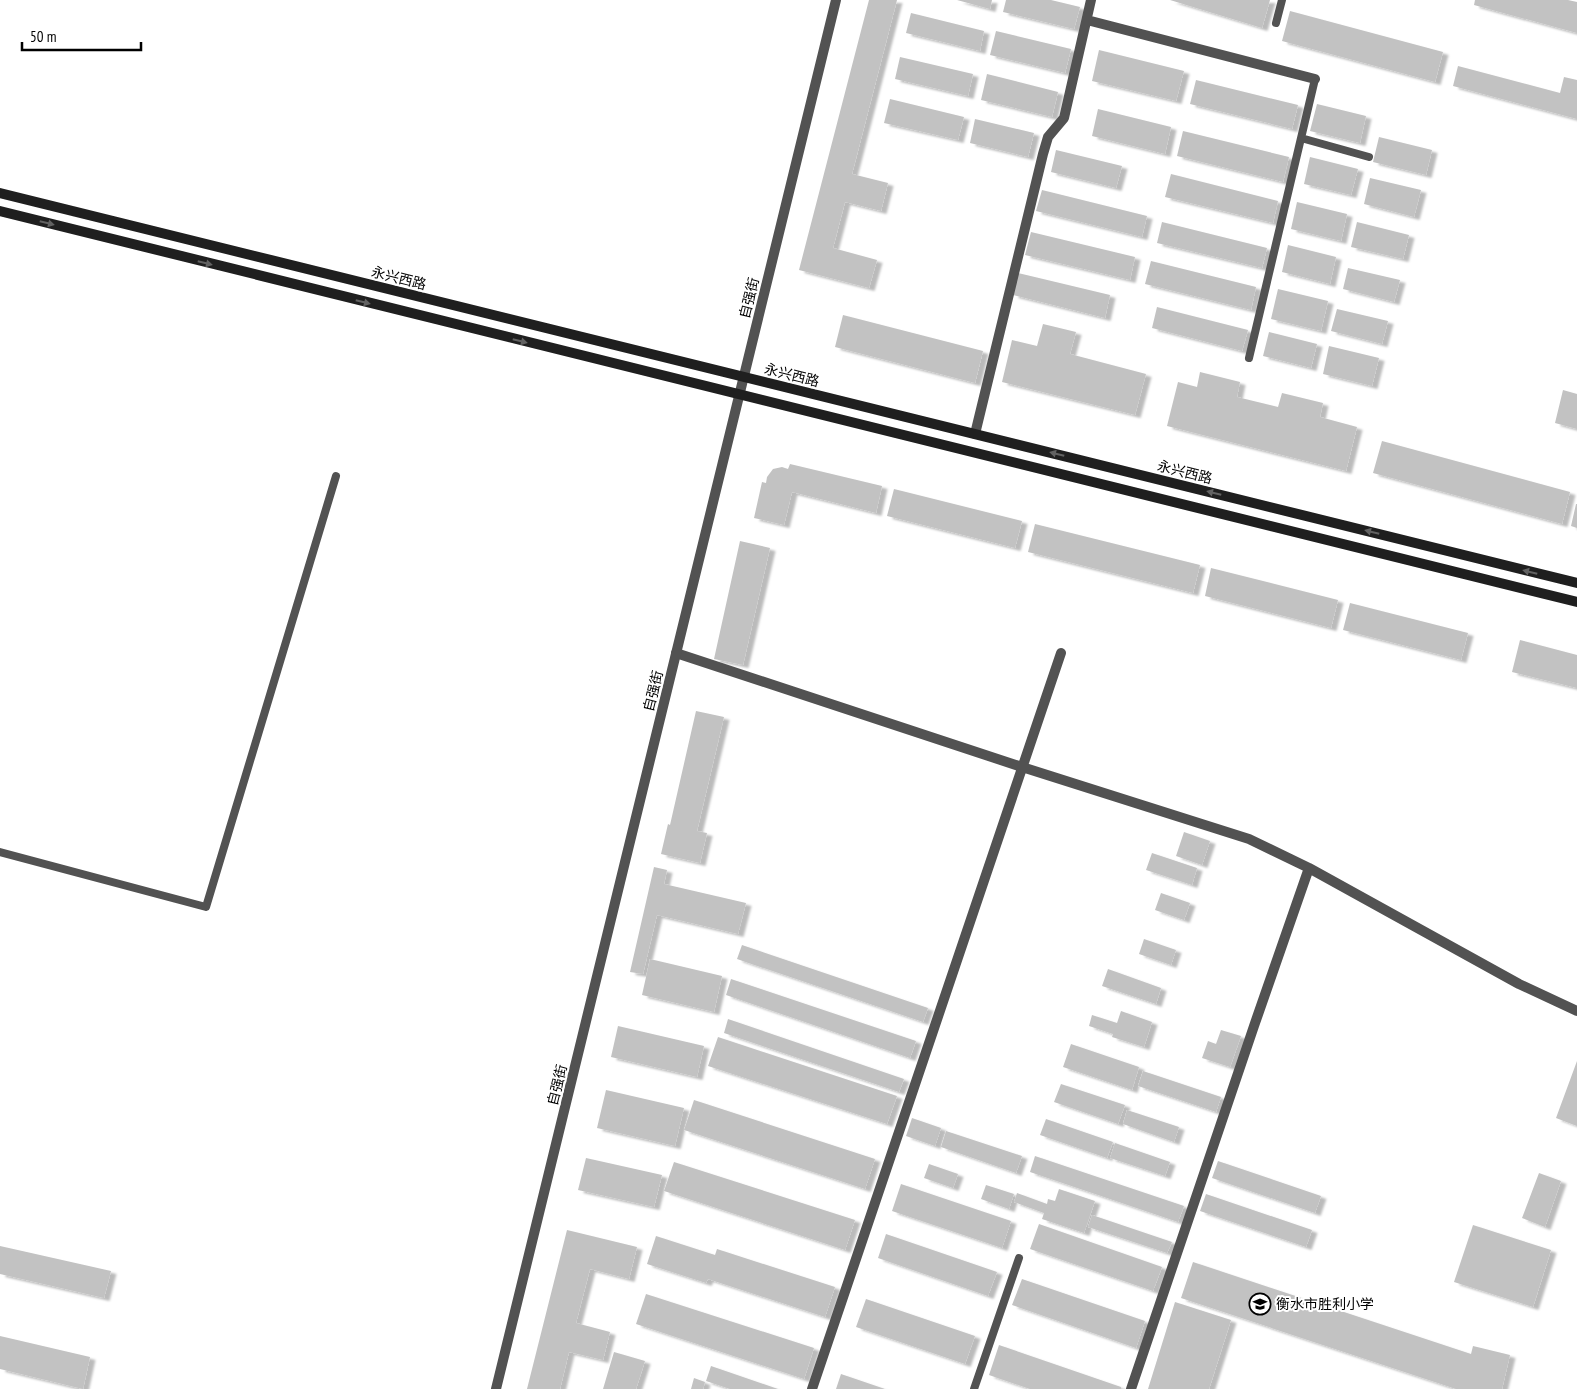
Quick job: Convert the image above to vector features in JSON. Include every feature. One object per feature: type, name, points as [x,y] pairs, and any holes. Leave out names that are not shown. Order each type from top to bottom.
[{"type":"main road","name":"永兴西路","points":[[0,193],[1577,583]]},
{"type":"main road","points":[[0,212],[1577,602]]},
{"type":"street","name":"自强街","points":[[496,1389],[836,0]]},
{"type":"street","points":[[975,434],[1043,154],[1048,137],[1053,130],[1060,126],[1064,118],[1091,0]]},
{"type":"street","points":[[1087,20],[1315,79]]},
{"type":"street","points":[[676,653],[1249,840],[1309,868],[1519,984],[1577,1011]]},
{"type":"street","points":[[812,1389],[1061,653]]},
{"type":"street","points":[[1131,1389],[1309,868]]},
{"type":"lane","points":[[1276,23],[1282,0]]},
{"type":"lane","points":[[1249,358],[1315,79]]},
{"type":"lane","points":[[1301,138],[1370,157]]},
{"type":"lane","points":[[0,852],[206,906],[336,476]]},
{"type":"lane","points":[[974,1389],[1019,1258]]},
{"type":"building","points":[[869,0],[897,0],[852,174],[888,183],[881,211],[845,202],[833,248],[877,260],[869,288],[799,270]]},
{"type":"building","points":[[957,0],[992,0],[990,9]]},
{"type":"building","points":[[1006,0],[1051,0],[1080,7],[1074,29],[1003,12]]},
{"type":"building","points":[[1170,0],[1270,0],[1262,28]]},
{"type":"building","points":[[1475,0],[1568,0],[1577,2],[1577,33],[1474,5]]},
{"type":"building","points":[[1290,11],[1443,52],[1435,82],[1282,41]]},
{"type":"building","points":[[911,13],[984,31],[980,51],[906,33]]},
{"type":"building","points":[[996,31],[1071,49],[1065,73],[990,55]]},
{"type":"building","points":[[1099,50],[1184,71],[1176,101],[1092,81]]},
{"type":"building","points":[[900,57],[973,74],[968,96],[895,79]]},
{"type":"building","points":[[1458,66],[1560,93],[1564,77],[1577,80],[1577,119],[1453,86]]},
{"type":"building","points":[[987,74],[1058,92],[1052,117],[981,100]]},
{"type":"building","points":[[1196,80],[1298,105],[1292,129],[1190,104]]},
{"type":"building","points":[[890,99],[964,117],[958,140],[884,123]]},
{"type":"building","points":[[1317,104],[1366,116],[1360,143],[1310,131]]},
{"type":"building","points":[[1098,109],[1171,127],[1165,154],[1092,136]]},
{"type":"building","points":[[975,119],[1034,133],[1028,157],[970,143]]},
{"type":"building","points":[[1183,131],[1289,157],[1283,182],[1177,156]]},
{"type":"building","points":[[1379,137],[1432,150],[1426,175],[1373,162]]},
{"type":"building","points":[[1056,150],[1122,166],[1116,188],[1051,172]]},
{"type":"building","points":[[1310,157],[1358,169],[1351,195],[1304,184]]},
{"type":"building","points":[[1171,174],[1278,201],[1273,223],[1165,197]]},
{"type":"building","points":[[1370,178],[1421,190],[1414,217],[1364,204]]},
{"type":"building","points":[[1042,190],[1147,216],[1142,237],[1036,211]]},
{"type":"building","points":[[1297,202],[1347,214],[1341,241],[1291,229]]},
{"type":"building","points":[[1162,222],[1267,248],[1262,268],[1157,243]]},
{"type":"building","points":[[1357,222],[1409,235],[1403,259],[1351,247]]},
{"type":"building","points":[[1031,232],[1135,257],[1130,280],[1025,255]]},
{"type":"building","points":[[1288,245],[1336,257],[1330,284],[1282,272]]},
{"type":"building","points":[[1151,261],[1256,287],[1251,310],[1145,284]]},
{"type":"building","points":[[1348,268],[1400,280],[1394,302],[1343,289]]},
{"type":"building","points":[[1018,273],[1110,295],[1105,318],[1013,295]]},
{"type":"building","points":[[1278,289],[1328,301],[1321,331],[1271,319]]},
{"type":"building","points":[[1157,307],[1248,330],[1242,351],[1152,328]]},
{"type":"building","points":[[1337,309],[1388,321],[1382,344],[1331,331]]},
{"type":"building","points":[[843,315],[983,351],[975,383],[835,347]]},
{"type":"building","points":[[1043,324],[1076,332],[1070,354],[1146,374],[1135,415],[1002,382],[1012,340],[1037,346]]},
{"type":"building","points":[[1269,332],[1317,344],[1311,368],[1263,356]]},
{"type":"building","points":[[1329,346],[1379,358],[1372,386],[1323,374]]},
{"type":"building","points":[[1200,372],[1240,382],[1237,397],[1278,407],[1282,393],[1323,403],[1320,417],[1357,427],[1346,471],[1167,426],[1178,382],[1197,387]]},
{"type":"building","points":[[1563,390],[1577,394],[1577,429],[1555,423]]},
{"type":"building","points":[[1382,441],[1570,492],[1562,524],[1373,473]]},
{"type":"building","points":[[790,464],[882,486],[876,513],[792,492],[784,525],[754,518],[762,482],[766,483],[767,477],[773,469],[782,467],[788,469]]},
{"type":"building","points":[[894,489],[1022,521],[1015,548],[887,516]]},
{"type":"building","points":[[1577,504],[1577,528],[1571,526]]},
{"type":"building","points":[[1035,524],[1200,565],[1193,593],[1028,552]]},
{"type":"building","points":[[740,541],[770,548],[743,665],[714,659]]},
{"type":"building","points":[[1211,568],[1338,600],[1331,628],[1205,596]]},
{"type":"building","points":[[1350,603],[1468,633],[1461,660],[1343,630]]},
{"type":"building","points":[[1520,640],[1577,655],[1577,688],[1512,672]]},
{"type":"building","points":[[696,711],[724,717],[697,831],[707,833],[700,863],[661,854],[668,824],[670,825]]},
{"type":"building","points":[[1184,832],[1210,841],[1202,865],[1176,856]]},
{"type":"building","points":[[1152,853],[1197,868],[1192,885],[1146,870]]},
{"type":"building","points":[[654,867],[667,870],[664,884],[746,903],[738,934],[657,915],[643,974],[630,972]]},
{"type":"building","points":[[1161,893],[1190,903],[1184,920],[1155,910]]},
{"type":"building","points":[[1144,939],[1176,950],[1171,965],[1139,954]]},
{"type":"building","points":[[742,945],[928,1008],[923,1022],[737,959]]},
{"type":"building","points":[[650,959],[722,976],[714,1012],[642,995]]},
{"type":"building","points":[[1108,969],[1161,988],[1156,1004],[1102,986]]},
{"type":"building","points":[[731,979],[916,1041],[910,1058],[726,995]]},
{"type":"building","points":[[1121,1011],[1152,1022],[1144,1047],[1112,1037],[1113,1034],[1089,1026],[1092,1015],[1117,1023]]},
{"type":"building","points":[[728,1019],[904,1079],[899,1092],[724,1033]]},
{"type":"building","points":[[618,1026],[704,1046],[697,1077],[611,1057]]},
{"type":"building","points":[[1221,1030],[1241,1036],[1230,1067],[1202,1058],[1208,1041],[1216,1044]]},
{"type":"building","points":[[718,1037],[897,1096],[887,1124],[708,1066]]},
{"type":"building","points":[[1071,1044],[1139,1067],[1132,1090],[1063,1067]]},
{"type":"building","points":[[1577,1061],[1577,1126],[1556,1118]]},
{"type":"building","points":[[1143,1071],[1221,1097],[1216,1112],[1138,1086]]},
{"type":"building","points":[[1061,1084],[1125,1105],[1118,1124],[1054,1102]]},
{"type":"building","points":[[606,1090],[684,1108],[675,1146],[597,1128]]},
{"type":"building","points":[[694,1100],[875,1159],[865,1189],[684,1130]]},
{"type":"building","points":[[1127,1110],[1179,1127],[1174,1142],[1123,1124]]},
{"type":"building","points":[[912,1118],[941,1128],[935,1146],[906,1136]]},
{"type":"building","points":[[1046,1119],[1113,1142],[1107,1158],[1040,1135]]},
{"type":"building","points":[[946,1131],[1022,1156],[1016,1173],[941,1147]]},
{"type":"building","points":[[1115,1143],[1170,1162],[1165,1176],[1110,1158]]},
{"type":"building","points":[[1035,1156],[1184,1206],[1178,1222],[1030,1172]]},
{"type":"building","points":[[586,1158],[662,1175],[654,1207],[578,1190]]},
{"type":"building","points":[[1218,1161],[1321,1196],[1315,1213],[1212,1178]]},
{"type":"building","points":[[674,1162],[855,1220],[845,1250],[664,1191]]},
{"type":"building","points":[[929,1164],[958,1174],[953,1188],[924,1178]]},
{"type":"building","points":[[1539,1173],[1561,1181],[1545,1227],[1522,1218]]},
{"type":"building","points":[[901,1184],[1011,1221],[1002,1248],[892,1211]]},
{"type":"building","points":[[986,1185],[1014,1194],[1009,1209],[981,1199]]},
{"type":"building","points":[[1059,1189],[1095,1201],[1084,1233],[1042,1219],[1044,1213],[1014,1202],[1017,1193],[1047,1204],[1048,1199],[1055,1201]]},
{"type":"building","points":[[1206,1194],[1312,1230],[1306,1247],[1200,1211]]},
{"type":"building","points":[[1092,1215],[1172,1242],[1167,1253],[1088,1227]]},
{"type":"building","points":[[1039,1224],[1162,1267],[1153,1291],[1030,1249]]},
{"type":"building","points":[[1473,1225],[1551,1250],[1533,1307],[1454,1282]]},
{"type":"building","points":[[567,1230],[637,1247],[629,1279],[590,1269],[576,1323],[610,1332],[603,1360],[569,1352],[560,1389],[527,1389]]},
{"type":"building","points":[[886,1234],[997,1272],[988,1296],[878,1258]]},
{"type":"building","points":[[656,1236],[715,1255],[717,1249],[835,1287],[825,1317],[708,1279],[706,1283],[647,1264]]},
{"type":"building","points":[[0,1246],[111,1271],[104,1298],[0,1274]]},
{"type":"building","points":[[1193,1262],[1471,1354],[1473,1346],[1510,1355],[1502,1389],[1456,1389],[1181,1298]]},
{"type":"building","points":[[1022,1279],[1145,1321],[1136,1348],[1012,1305]]},
{"type":"building","points":[[646,1294],[814,1348],[804,1379],[636,1324]]},
{"type":"building","points":[[866,1299],[975,1336],[965,1364],[856,1327]]},
{"type":"building","points":[[1175,1302],[1231,1320],[1209,1389],[1148,1389]]},
{"type":"building","points":[[0,1336],[90,1357],[83,1389],[0,1369]]},
{"type":"building","points":[[999,1345],[1121,1387],[1121,1389],[1030,1389],[989,1375]]},
{"type":"building","points":[[614,1352],[645,1361],[636,1389],[603,1389]]},
{"type":"building","points":[[711,1366],[778,1389],[730,1389],[706,1381]]},
{"type":"building","points":[[841,1374],[885,1389],[836,1389]]},
{"type":"building","points":[[694,1378],[705,1382],[703,1389],[691,1389]]},
{"type":"place","name":"衡水市胜利小学","points":[[1260,1304]]}]
